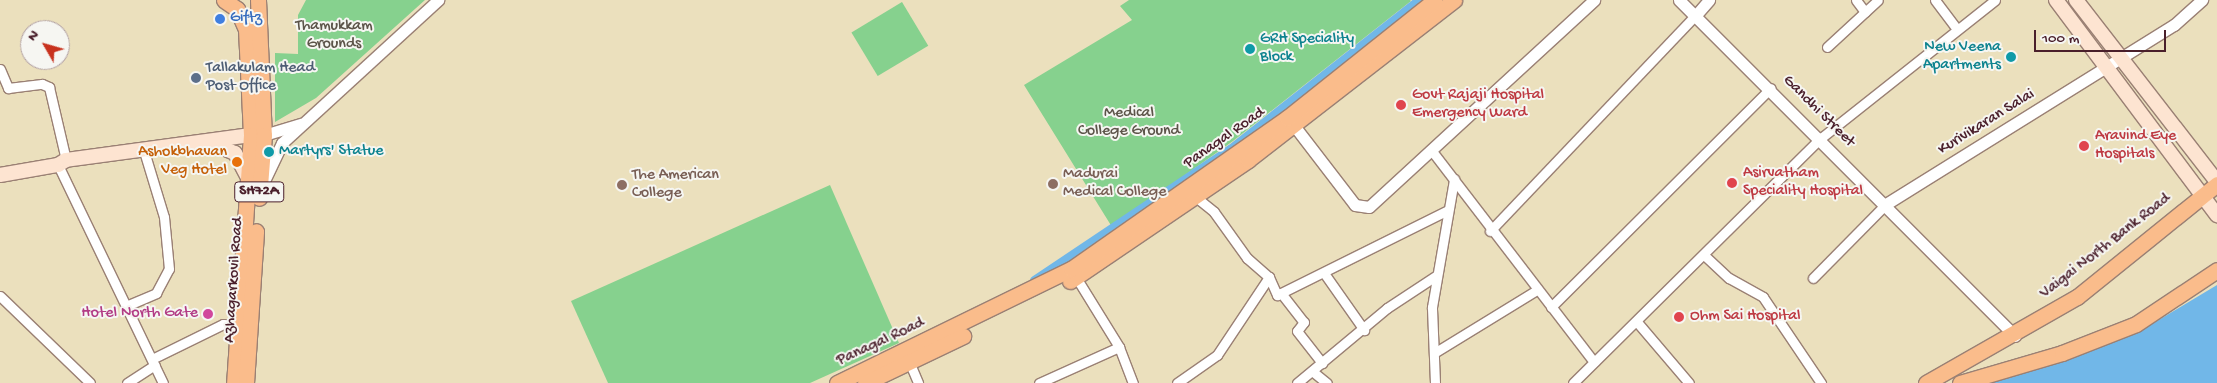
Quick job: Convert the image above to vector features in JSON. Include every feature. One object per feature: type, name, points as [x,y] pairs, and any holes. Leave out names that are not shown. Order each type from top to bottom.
[{"type":"main road","name":"Azhagarkovil Road","points":[[224,0],[237,9],[246,29],[258,135]]},
{"type":"main road","name":"Azhagarkovil Road","points":[[246,383],[258,135],[258,0]]},
{"type":"main road","name":"Panagal Road","points":[[1291,122],[1435,0]]},
{"type":"main road","name":"Panagal Road","points":[[865,383],[907,357],[1074,274],[1291,122],[1454,0]]},
{"type":"main road","points":[[2056,0],[2105,70],[2217,215]]},
{"type":"main road","points":[[2076,0],[2217,183]]},
{"type":"main road","points":[[0,175],[62,162],[258,135]]},
{"type":"main road","points":[[208,142],[239,157],[254,193]]},
{"type":"main road","name":"Vaigai North Bank Road","points":[[1926,383],[2015,336],[2077,297],[2217,183]]},
{"type":"main road","name":"Azhagarkovil Road","points":[[234,383],[238,324],[254,193]]},
{"type":"main road","points":[[1960,383],[2062,354],[2136,324],[2217,270]]},
{"type":"main road","name":"Panagal Road","points":[[837,383],[907,357]]},
{"type":"street","points":[[238,383],[255,134],[251,0]]},
{"type":"street","points":[[254,193],[282,143],[438,0]]},
{"type":"street","points":[[1291,122],[1350,199],[1362,208],[1369,206],[1432,151],[1594,0]]},
{"type":"street","name":"Gandhi Street","points":[[1679,0],[1771,88],[2015,336]]},
{"type":"street","points":[[1490,231],[1709,0]]},
{"type":"street","points":[[1856,0],[1865,12]]},
{"type":"street","points":[[1826,47],[1878,0]]},
{"type":"street","points":[[1935,0],[1957,28]]},
{"type":"street","points":[[1573,383],[1637,322],[1821,138],[1957,28],[1995,0]]},
{"type":"street","name":"Kurivikaran Salai","points":[[1886,204],[2105,70],[2119,58],[2174,25],[2202,0]]},
{"type":"street","points":[[0,69],[8,88],[42,84],[49,87],[62,162],[126,306],[164,383]]},
{"type":"street","points":[[1551,306],[1771,88]]},
{"type":"street","points":[[258,135],[304,123]]},
{"type":"street","points":[[1432,151],[1490,231],[1594,362]]},
{"type":"street","points":[[126,306],[156,293],[169,269],[164,217],[144,152]]},
{"type":"street","points":[[1435,383],[1432,307],[1454,180]]},
{"type":"street","points":[[1191,193],[1214,212],[1247,258],[1270,277],[1277,295],[1448,210]]},
{"type":"street","points":[[1813,278],[1886,204]]},
{"type":"street","points":[[1704,255],[1729,278],[1764,297],[1821,383]]},
{"type":"street","points":[[1324,273],[1364,330]]},
{"type":"street","points":[[1074,274],[1119,347],[1133,383]]},
{"type":"street","points":[[1297,383],[1364,330],[1387,308],[1437,275]]},
{"type":"street","points":[[1177,383],[1217,355],[1270,277]]},
{"type":"street","points":[[1434,353],[1537,290]]},
{"type":"street","points":[[1281,293],[1304,322],[1297,331],[1322,364]]},
{"type":"street","points":[[0,296],[90,383]]},
{"type":"street","points":[[1637,322],[1689,383]]},
{"type":"street","points":[[127,383],[153,362],[223,324],[238,324]]},
{"type":"street","points":[[1039,383],[1119,347]]},
{"type":"street","points":[[907,357],[918,383]]},
{"type":"street","points":[[1312,371],[1327,383]]},
{"type":"green space","name":"Thamukkam Grounds","points":[[306,0],[425,0],[316,98],[275,122],[275,53],[298,54],[298,15]]},
{"type":"green space","name":"Medical College Ground","points":[[1129,0],[1411,1],[1233,141],[1112,227],[1024,85],[1132,20],[1120,6]]},
{"type":"green space","points":[[902,2],[928,46],[878,76],[851,32]]},
{"type":"green space","points":[[830,185],[899,343],[810,383],[608,383],[571,301]]},
{"type":"water","points":[[2217,285],[2217,383],[1978,383],[2084,352],[2147,327]]},
{"type":"waterway","points":[[1034,280],[1230,149],[1419,0]]},
{"type":"place","name":"Giftz","points":[[220,19]]},
{"type":"place","name":"GRH Speciality Block","points":[[1250,49]]},
{"type":"place","name":"New Veena Apartments","points":[[2011,57]]},
{"type":"place","name":"Tallakulam Head Post Office","points":[[196,78]]},
{"type":"place","name":"Govt Rajaji Hospital Emergency Ward","points":[[1401,105]]},
{"type":"place","name":"Aravind Eye Hospitals","points":[[2084,146]]},
{"type":"place","name":"Martyrs' Statue","points":[[269,152]]},
{"type":"place","name":"Ashokbhavan Veg Hotel","points":[[237,162]]},
{"type":"place","name":"Asirvatham Speciality Hospital","points":[[1732,183]]},
{"type":"place","name":"Madurai Medical College","points":[[1053,184]]},
{"type":"place","name":"The American College","points":[[622,185]]},
{"type":"place","name":"Hotel North Gate","points":[[208,314]]},
{"type":"place","name":"Ohm Sai Hospital","points":[[1679,317]]}]
